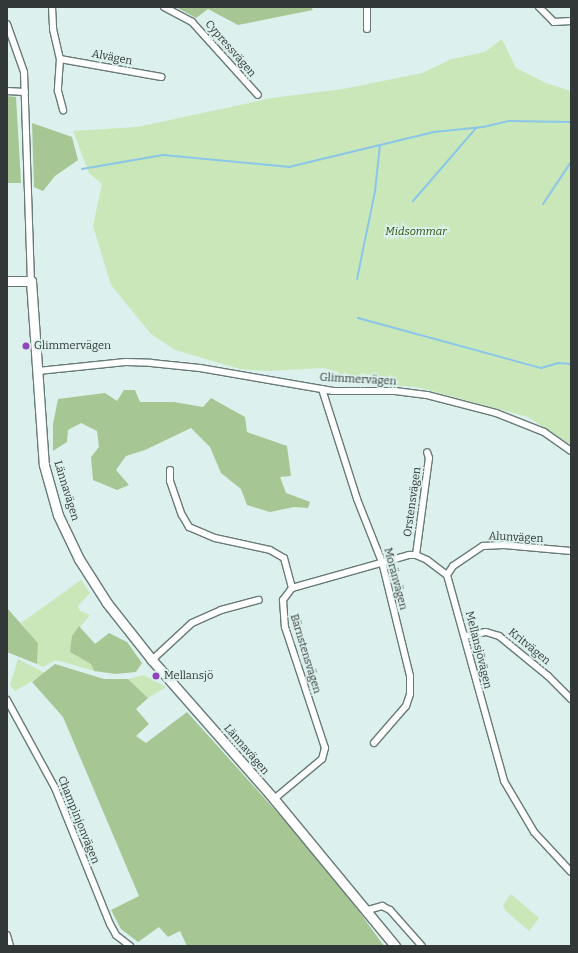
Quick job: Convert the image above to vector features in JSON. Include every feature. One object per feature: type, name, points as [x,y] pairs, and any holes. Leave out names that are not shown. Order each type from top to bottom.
[{"type":"main road","points":[[7,281],[31,281]]},
{"type":"main road","name":"Lännavägen","points":[[31,281],[44,465],[58,515],[79,559],[107,603],[152,660],[274,799],[368,910],[395,946]]},
{"type":"street","points":[[52,7],[53,29],[60,59],[58,92],[62,110]]},
{"type":"street","name":"Cypressvägen","points":[[164,7],[183,16],[207,35],[243,81],[258,95]]},
{"type":"street","points":[[367,7],[367,29]]},
{"type":"street","points":[[539,7],[554,22],[571,21]]},
{"type":"street","name":"Lännavägen","points":[[7,24],[24,72],[31,281]]},
{"type":"street","name":"Alvägen","points":[[60,59],[161,78]]},
{"type":"street","points":[[7,91],[25,92]]},
{"type":"street","name":"Glimmervägen","points":[[38,370],[126,362],[151,363],[200,368],[322,389],[427,395],[503,416],[544,432],[571,451]]},
{"type":"street","name":"Moränvägen","points":[[322,389],[357,499],[382,562],[410,676],[410,689],[404,710],[382,730],[374,742]]},
{"type":"street","name":"Orstensvägen","points":[[416,555],[429,458],[427,452]]},
{"type":"street","points":[[170,470],[170,481],[182,515],[189,527],[208,536],[274,552],[284,558],[292,588],[382,562],[416,555],[447,575]]},
{"type":"street","name":"Alunvägen","points":[[447,575],[453,566],[483,546],[504,545],[571,551]]},
{"type":"street","name":"Mellansjövägen","points":[[447,575],[504,781],[534,832],[571,872]]},
{"type":"street","name":"Bärnstensvägen","points":[[274,799],[322,759],[325,748],[285,627],[283,600],[292,588]]},
{"type":"street","points":[[152,660],[192,624],[221,610],[259,600]]},
{"type":"street","name":"Kritvägen","points":[[465,636],[486,632],[499,636],[542,671],[571,699]]},
{"type":"street","name":"Champinjonvägen","points":[[7,700],[55,788],[110,924],[116,935],[130,946]]},
{"type":"street","points":[[368,910],[386,907],[422,946]]},
{"type":"street","points":[[7,935],[10,946]]},
{"type":"green space","points":[[176,7],[311,7],[313,10],[238,25],[208,9],[196,18]]},
{"type":"green space","name":"Midsommar","points":[[502,39],[516,68],[546,83],[571,91],[571,445],[528,417],[417,387],[343,382],[338,372],[324,368],[267,371],[240,369],[175,350],[151,334],[111,285],[93,226],[102,184],[89,173],[73,131],[137,127],[272,98],[343,89],[422,73],[452,59],[485,52]]},
{"type":"green space","points":[[7,96],[16,97],[21,183],[7,183]]},
{"type":"green space","points":[[32,123],[72,137],[78,160],[55,176],[43,191],[34,187]]},
{"type":"green space","points":[[124,390],[135,390],[140,402],[174,402],[203,407],[211,398],[245,417],[247,432],[287,446],[291,476],[280,477],[286,493],[310,502],[308,508],[294,507],[270,512],[247,505],[241,489],[221,473],[210,447],[191,428],[145,450],[126,456],[116,470],[129,485],[117,490],[93,480],[91,457],[99,447],[97,431],[81,423],[68,430],[67,442],[53,451],[53,424],[58,399],[105,393],[117,401]]},
{"type":"green space","points":[[81,580],[90,593],[78,606],[80,611],[90,615],[73,636],[70,652],[91,664],[94,671],[56,660],[43,667],[37,664],[38,643],[21,623]]},
{"type":"green space","points":[[7,608],[38,643],[37,664],[7,652]]},
{"type":"green space","points":[[79,626],[95,644],[109,633],[127,642],[142,663],[136,672],[116,674],[94,671],[91,664],[70,652],[72,636]]},
{"type":"green space","points":[[18,659],[45,673],[15,691],[10,685]]},
{"type":"green space","points":[[55,664],[104,679],[128,679],[148,698],[136,709],[149,724],[136,736],[146,743],[187,712],[328,869],[384,946],[187,946],[180,931],[168,937],[159,927],[138,942],[121,929],[111,910],[139,896],[63,717],[32,682]]},
{"type":"green space","points":[[144,675],[166,687],[148,698],[128,679]]},
{"type":"green space","points":[[511,894],[539,918],[529,931],[505,910],[503,905]]},
{"type":"waterway","points":[[82,169],[163,155],[289,167],[434,132],[483,127],[510,121],[571,122]]},
{"type":"waterway","points":[[413,201],[476,128]]},
{"type":"waterway","points":[[357,279],[375,191],[380,145]]},
{"type":"waterway","points":[[543,204],[571,162]]},
{"type":"waterway","points":[[358,318],[541,368],[558,363],[571,364]]},
{"type":"place","name":"Glimmervägen","points":[[26,346]]},
{"type":"place","name":"Mellansjö","points":[[156,676]]}]
